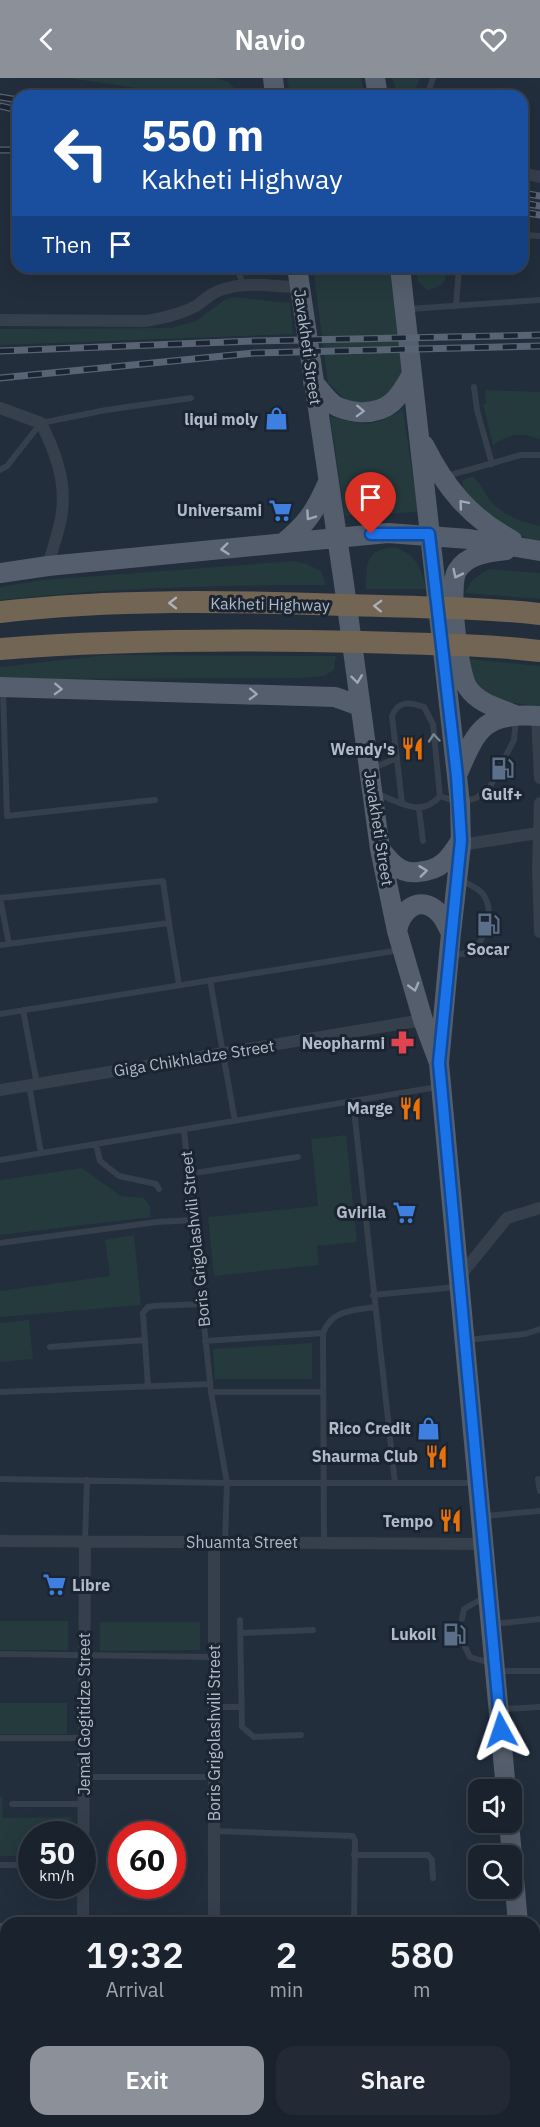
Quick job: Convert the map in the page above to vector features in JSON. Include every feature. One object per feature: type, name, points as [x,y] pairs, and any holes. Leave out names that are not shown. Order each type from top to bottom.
[{"type":"highway","name":"Kakheti Highway","points":[[0,612],[148,602],[295,603],[500,609],[540,614]]},
{"type":"highway","points":[[0,649],[157,641],[294,640],[499,646],[540,651]]},
{"type":"main road","name":"Javakheti Street","points":[[298,273],[380,849],[400,940],[423,1020],[439,1063]]},
{"type":"main road","name":"Javakheti Street","points":[[401,273],[421,438],[429,534],[460,803],[461,843],[439,1063],[505,1779]]},
{"type":"main road","points":[[313,382],[334,405],[347,411],[366,412],[392,404],[412,374]]},
{"type":"main road","points":[[421,438],[444,477],[470,513],[491,530],[534,550]]},
{"type":"main road","points":[[283,543],[306,523],[320,501],[328,482]]},
{"type":"main road","points":[[0,573],[48,566],[388,533],[429,534],[534,550]]},
{"type":"main road","points":[[515,715],[481,701],[467,687],[460,669],[453,586],[458,569],[474,557],[486,552],[534,550]]},
{"type":"main road","points":[[2,687],[335,697],[360,706]]},
{"type":"main road","points":[[457,776],[471,742],[488,724],[502,717],[538,716]]},
{"type":"main road","points":[[380,849],[394,865],[402,870],[421,872],[440,866],[461,843]]},
{"type":"main road","points":[[400,940],[399,922],[405,910],[414,905],[428,905],[438,911],[451,933]]},
{"type":"main road","points":[[510,1833],[517,1917]]},
{"type":"street","points":[[0,320],[146,321],[168,317],[195,306],[211,294],[225,288],[243,285],[299,287]]},
{"type":"street","points":[[0,408],[41,423],[54,449],[61,477],[62,512],[48,566]]},
{"type":"street","points":[[538,716],[540,778]]},
{"type":"street","points":[[540,803],[538,833],[540,932]]},
{"type":"street","points":[[461,843],[538,833]]},
{"type":"street","name":"Giga Chikhladze Street","points":[[0,1090],[423,1020]]},
{"type":"street","points":[[459,1282],[507,1218],[540,1208]]},
{"type":"street","name":"Shuamta Street","points":[[0,1541],[484,1544]]},
{"type":"street","name":"Jemal Gogitidze Street","points":[[84,1821],[85,1541]]},
{"type":"street","name":"Boris Grigolashvili Street","points":[[214,1917],[214,1657],[220,1542]]},
{"type":"street","name":"Jemal Gogitidze Street","points":[[83,1899],[83,1917]]},
{"type":"lane","points":[[239,273],[243,285]]},
{"type":"lane","points":[[456,306],[459,273]]},
{"type":"lane","points":[[405,309],[540,300]]},
{"type":"lane","points":[[474,387],[477,410],[492,464]]},
{"type":"lane","points":[[0,470],[7,466],[41,423],[106,410],[191,398]]},
{"type":"lane","points":[[444,477],[521,455],[540,455]]},
{"type":"lane","points":[[2,687],[7,816],[155,800]]},
{"type":"lane","points":[[372,792],[419,809],[435,802],[440,796],[433,724],[424,707],[411,702],[400,705],[394,710],[392,716],[402,802]]},
{"type":"lane","points":[[440,796],[460,803],[476,798],[489,789],[514,740],[515,715]]},
{"type":"lane","points":[[369,770],[397,758]]},
{"type":"lane","points":[[419,809],[423,841]]},
{"type":"lane","points":[[458,879],[479,889],[488,903],[489,912]]},
{"type":"lane","points":[[9,944],[0,898],[163,881],[179,985]]},
{"type":"lane","points":[[0,945],[169,923]]},
{"type":"lane","points":[[449,957],[478,948],[484,934]]},
{"type":"lane","points":[[0,1014],[210,980],[400,940]]},
{"type":"lane","points":[[210,980],[235,1121]]},
{"type":"lane","points":[[23,1010],[41,1153]]},
{"type":"lane","name":"Boris Grigolashvili Street","points":[[220,1542],[227,1483],[210,1384],[183,1130],[442,1087]]},
{"type":"lane","points":[[353,1101],[395,1483]]},
{"type":"lane","points":[[0,1160],[183,1130]]},
{"type":"lane","points":[[96,1144],[100,1161],[119,1176],[156,1184],[159,1189]]},
{"type":"lane","points":[[188,1174],[298,1157]]},
{"type":"lane","points":[[0,1243],[157,1222],[193,1220]]},
{"type":"lane","points":[[373,1295],[459,1282]]},
{"type":"lane","points":[[148,1386],[143,1313],[148,1307],[202,1304]]},
{"type":"lane","points":[[324,1543],[323,1333],[326,1325],[344,1311],[375,1307]]},
{"type":"lane","points":[[465,1340],[525,1334],[540,1329]]},
{"type":"lane","points":[[206,1341],[323,1333]]},
{"type":"lane","points":[[50,1347],[145,1340]]},
{"type":"lane","points":[[0,1392],[210,1384]]},
{"type":"lane","points":[[211,1392],[323,1392]]},
{"type":"lane","points":[[0,1479],[227,1483],[478,1483]]},
{"type":"lane","points":[[538,1479],[540,1491]]},
{"type":"lane","points":[[85,1541],[87,1480]]},
{"type":"lane","points":[[481,1516],[540,1511]]},
{"type":"lane","points":[[462,1619],[464,1609],[488,1595]]},
{"type":"lane","points":[[491,1624],[540,1619]]},
{"type":"lane","points":[[240,1620],[242,1727],[254,1737],[301,1735]]},
{"type":"lane","points":[[241,1633],[314,1630]]},
{"type":"lane","points":[[465,1647],[470,1657],[495,1668],[540,1671]]},
{"type":"lane","points":[[0,1654],[214,1657]]},
{"type":"lane","points":[[214,1707],[241,1707]]},
{"type":"lane","points":[[499,1710],[540,1707]]},
{"type":"lane","points":[[0,1738],[84,1738]]},
{"type":"lane","points":[[84,1777],[214,1777]]},
{"type":"lane","points":[[12,1804],[84,1804]]},
{"type":"lane","points":[[214,1831],[353,1836],[354,1917]]},
{"type":"lane","points":[[354,1855],[428,1855],[432,1860],[433,1878]]},
{"type":"lane","points":[[0,1865],[18,1865]]},
{"type":"green space","points":[[68,78],[216,78],[228,82],[236,90],[151,90]]},
{"type":"green space","points":[[287,78],[361,78],[363,90],[289,90]]},
{"type":"green space","points":[[392,78],[420,78],[415,90],[396,90]]},
{"type":"green space","points":[[314,273],[391,273],[406,366],[392,395],[364,405],[346,400],[328,383]]},
{"type":"green space","points":[[417,273],[446,273],[443,283],[437,287],[427,290],[418,282]]},
{"type":"green space","points":[[233,297],[290,303],[293,334],[0,345],[0,329],[171,328],[196,321],[224,300]]},
{"type":"green space","points":[[485,390],[540,392],[540,440],[527,435],[516,435],[493,445],[483,404],[486,404]]},
{"type":"green space","points":[[403,409],[418,512],[345,516],[330,416],[351,422],[368,423],[384,420]]},
{"type":"green space","points":[[473,477],[492,503],[504,513],[540,526],[540,541],[531,540],[495,526],[464,493],[462,481]]},
{"type":"green space","points":[[395,547],[417,563],[426,589],[366,589],[369,559],[378,551]]},
{"type":"green space","points":[[294,561],[321,571],[326,585],[163,588],[0,600],[0,587],[43,580]]},
{"type":"green space","points":[[489,569],[540,573],[540,599],[465,593],[472,580]]},
{"type":"green space","points":[[106,655],[336,656],[334,670],[324,676],[303,678],[0,679],[0,667]]},
{"type":"green space","points":[[468,659],[540,666],[540,707],[496,700],[474,683]]},
{"type":"green space","points":[[346,1135],[357,1242],[317,1246],[319,1265],[214,1276],[208,1217],[318,1206],[311,1139]]},
{"type":"green space","points":[[82,1168],[121,1196],[144,1198],[150,1206],[151,1217],[0,1235],[0,1180]]},
{"type":"green space","points":[[134,1235],[141,1305],[0,1317],[0,1291],[110,1276],[105,1240]]},
{"type":"green space","points":[[29,1320],[33,1359],[0,1362],[0,1323]]},
{"type":"green space","points":[[312,1343],[312,1379],[215,1379],[213,1349]]},
{"type":"green space","points":[[0,1621],[68,1621],[68,1650],[0,1650]]},
{"type":"green space","points":[[100,1622],[200,1622],[200,1650],[100,1651]]},
{"type":"green space","points":[[0,1703],[67,1703],[67,1734],[0,1734]]},
{"type":"green space","points":[[0,1797],[2,1797],[3,1818],[71,1817],[71,1821],[18,1821],[18,1856],[0,1856]]},
{"type":"railway","points":[[0,97],[12,99]]},
{"type":"railway","points":[[0,106],[12,109]]},
{"type":"railway","points":[[0,150],[12,150]]},
{"type":"railway","points":[[528,194],[540,196]]},
{"type":"railway","points":[[528,204],[540,206]]},
{"type":"railway","points":[[528,213],[540,215]]},
{"type":"railway","points":[[0,351],[253,341],[540,335]]},
{"type":"railway","points":[[0,378],[254,353],[540,346]]},
{"type":"place","name":"liqui moly","points":[[276,419]]},
{"type":"place","name":"Universami","points":[[280,510]]},
{"type":"place","name":"Wendy's","points":[[413,749]]},
{"type":"place","name":"Gulf+","points":[[502,769]]},
{"type":"place","name":"Socar","points":[[488,924]]},
{"type":"place","name":"Neopharmi","points":[[403,1043]]},
{"type":"place","name":"Marge","points":[[411,1108]]},
{"type":"place","name":"Gvirila","points":[[404,1212]]},
{"type":"place","name":"Rico Credit","points":[[429,1428]]},
{"type":"place","name":"Shaurma Club","points":[[436,1456]]},
{"type":"place","name":"Tempo","points":[[451,1521]]},
{"type":"place","name":"Libre","points":[[54,1585]]},
{"type":"place","name":"Lukoil","points":[[454,1634]]},
{"type":"route","points":[[371,534],[429,534],[460,803],[461,845],[439,1063],[501,1730]]}]
